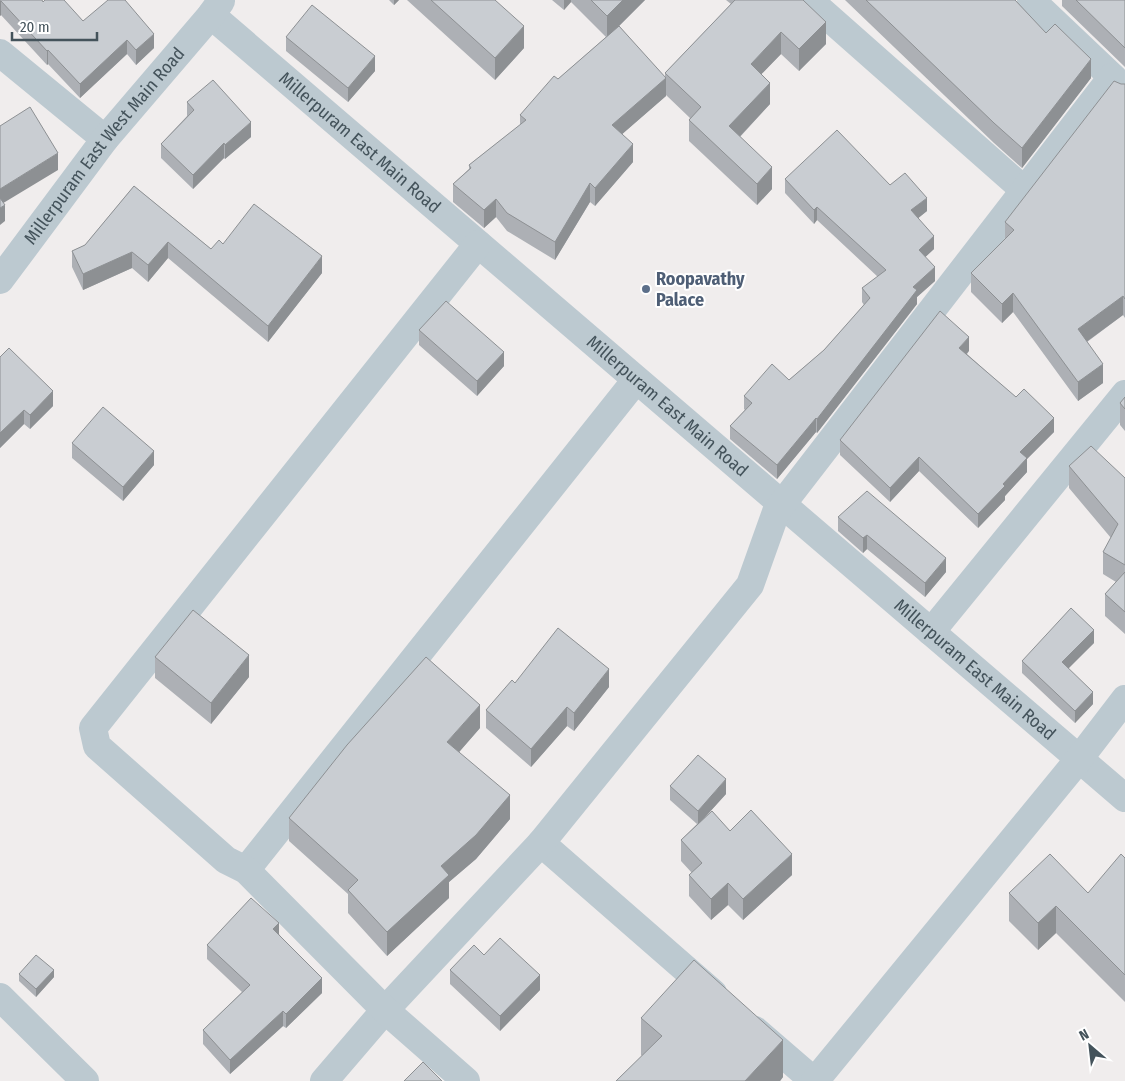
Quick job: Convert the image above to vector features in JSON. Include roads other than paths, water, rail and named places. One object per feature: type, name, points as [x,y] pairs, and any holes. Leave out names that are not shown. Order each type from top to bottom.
[{"type":"street","points":[[809,0],[1023,189]]},
{"type":"street","points":[[324,1081],[386,1010],[540,843],[750,585],[776,512],[1023,189],[1118,83],[1031,0]]},
{"type":"street","name":"Millerpuram East West Main Road","points":[[0,280],[105,140],[216,8]]},
{"type":"street","name":"Millerpuram East Main Road","points":[[216,8],[478,244],[1125,798]]},
{"type":"street","points":[[0,54],[105,140]]},
{"type":"street","points":[[466,1081],[386,1010],[246,870],[226,860],[97,746],[93,728],[478,244]]},
{"type":"street","points":[[246,870],[636,380]]},
{"type":"street","points":[[931,632],[1125,394]]},
{"type":"street","points":[[540,843],[814,1081],[1079,759],[1125,699]]},
{"type":"street","points":[[0,997],[85,1081]]},
{"type":"place","name":"Roopavathy Palace","points":[[646,289]]}]
